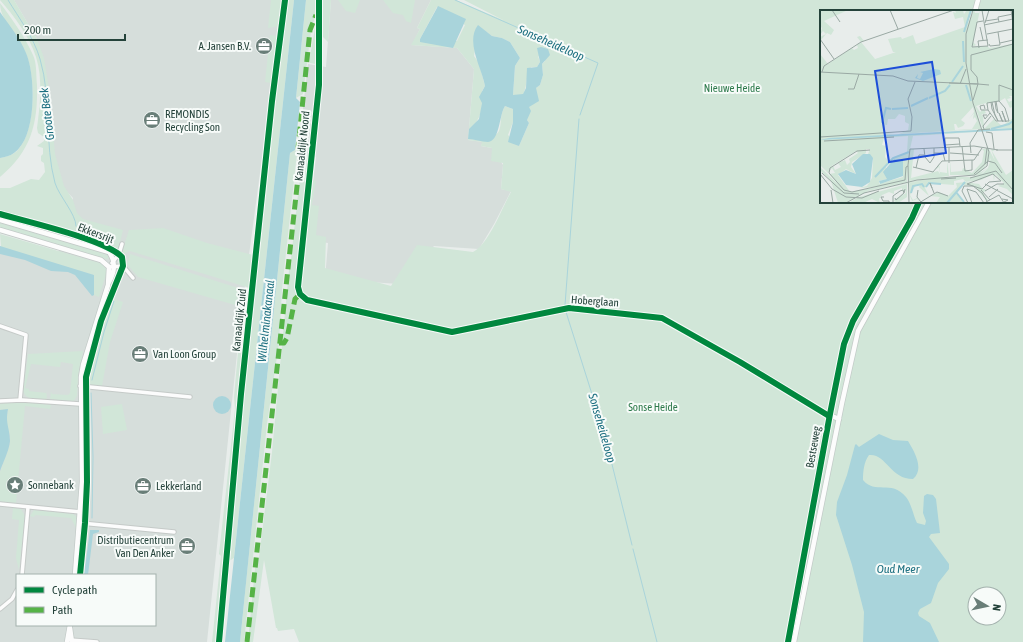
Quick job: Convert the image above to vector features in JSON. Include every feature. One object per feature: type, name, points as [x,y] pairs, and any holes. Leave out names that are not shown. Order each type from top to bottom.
[{"type":"main road","name":"Kanaaldijk Noord","points":[[300,294],[298,287],[319,85],[319,0]]},
{"type":"main road","points":[[975,10],[978,0]]},
{"type":"main road","name":"Bestseweg","points":[[794,642],[853,348],[858,331],[929,203]]},
{"type":"main road","name":"Ekkersrijt","points":[[0,220],[109,252],[114,261],[83,365],[80,386],[81,512],[75,574]]},
{"type":"main road","points":[[0,230],[101,260],[112,267]]},
{"type":"main road","name":"Hoberglaan","points":[[300,294],[307,300],[452,332],[569,308],[662,318],[824,411],[830,412],[839,419]]},
{"type":"main road","points":[[70,626],[70,641]]},
{"type":"street","points":[[272,101],[285,0]]},
{"type":"street","name":"Ekkersrijt","points":[[114,261],[119,254],[122,244]]},
{"type":"street","points":[[112,267],[123,266],[133,278]]},
{"type":"street","points":[[0,326],[26,335],[20,400]]},
{"type":"street","points":[[80,386],[190,397]]},
{"type":"street","points":[[0,402],[20,400],[80,404]]},
{"type":"street","points":[[0,504],[81,512]]},
{"type":"street","points":[[22,574],[28,507]]},
{"type":"street","points":[[80,523],[174,532]]},
{"type":"street","points":[[0,609],[12,599],[16,592]]},
{"type":"street","points":[[70,641],[97,642]]},
{"type":"shaded area","points":[[14,0],[280,0],[272,83],[241,315],[207,642],[0,642],[0,246],[57,259],[73,198],[52,176],[37,39]]},
{"type":"shaded area","points":[[331,0],[431,0],[417,28],[420,29],[412,45],[457,48],[474,69],[468,140],[483,142],[481,146],[492,148],[503,165],[501,189],[511,191],[479,249],[434,246],[399,284],[325,279],[328,243],[306,240],[316,157],[298,153],[308,64],[326,67]]},
{"type":"green space","points":[[0,0],[14,0],[37,39],[44,58],[50,95],[55,154],[64,186],[73,200],[77,213],[83,219],[123,230],[118,250],[67,232],[0,214],[0,188],[10,188],[31,179],[39,180],[45,172],[44,163],[41,161],[43,148],[37,146],[44,141],[44,137],[38,133],[37,128],[40,74],[36,57],[26,34]]},
{"type":"green space","points":[[271,0],[283,0],[280,26],[268,28]]},
{"type":"green space","points":[[287,0],[294,0],[234,558],[229,561],[245,372],[270,123]]},
{"type":"green space","points":[[306,0],[316,0],[317,9],[311,31],[303,94],[296,98]]},
{"type":"green space","points":[[321,0],[331,0],[328,42],[323,37]]},
{"type":"green space","points":[[338,0],[360,0],[355,13],[346,11]]},
{"type":"green space","points":[[383,0],[415,0],[411,23],[406,21],[403,15],[393,13]]},
{"type":"green space","name":"Sonse Heide","points":[[431,0],[456,0],[503,20],[464,0],[1023,0],[1023,642],[299,642],[294,629],[278,631],[276,628],[264,560],[253,642],[248,642],[256,558],[259,558],[272,452],[290,259],[299,185],[305,156],[310,153],[307,223],[311,180],[316,181],[312,205],[319,206],[316,235],[326,237],[325,268],[391,286],[417,245],[473,252],[479,248],[490,234],[511,192],[501,189],[503,163],[491,161],[492,148],[481,146],[482,142],[468,140],[468,139],[474,69],[457,48],[411,45],[420,29],[417,28]],"holes":[[[437,7],[465,25],[457,41],[420,39]],[[478,26],[492,36],[502,38],[510,42],[520,58],[515,66],[513,95],[523,95],[531,67],[537,67],[540,62],[538,56],[545,61],[542,64],[543,75],[540,85],[536,88],[529,107],[527,120],[529,123],[519,146],[508,135],[513,122],[513,109],[505,106],[502,113],[500,128],[497,134],[485,139],[468,139],[481,113],[482,91],[485,86],[479,63],[474,56]]]},
{"type":"green space","points":[[0,3],[14,22],[33,55],[36,66],[37,99],[34,124],[26,147],[11,167],[0,177],[0,158],[9,156],[17,151],[28,131],[31,118],[33,90],[26,54],[6,23]]},
{"type":"green space","points":[[317,17],[317,81],[314,80],[316,64],[310,63],[310,56]]},
{"type":"green space","points":[[270,35],[277,36],[279,39],[271,83],[265,82]]},
{"type":"green space","points":[[295,150],[297,153],[282,289],[279,343],[267,424],[244,642],[240,642],[290,153]]},
{"type":"green space","points":[[0,215],[65,233],[105,248],[0,218]]},
{"type":"green space","points":[[0,223],[99,252],[108,256],[108,259],[0,229]]},
{"type":"green space","points":[[163,228],[207,243],[253,255],[250,288],[130,251],[121,255],[129,230]]},
{"type":"green space","points":[[0,234],[103,264],[107,271],[99,297],[94,295],[93,275],[1,247]]},
{"type":"green space","points":[[130,254],[251,292],[217,642],[212,642],[221,556],[219,554],[235,409],[234,397],[242,307],[138,277],[127,264]]},
{"type":"green space","points":[[114,299],[123,302],[110,342],[102,386],[90,385],[94,352],[105,319]]},
{"type":"green space","points":[[83,351],[78,376],[77,396],[73,402],[50,399],[51,392],[52,394],[68,395],[70,393],[73,364],[61,362],[60,367],[31,364],[25,388],[29,389],[29,391],[46,393],[46,390],[47,398],[45,400],[32,399],[25,394],[23,391],[28,354]]},
{"type":"green space","points":[[17,401],[51,405],[50,409],[25,406],[16,503],[0,502],[0,472],[10,444],[10,435],[6,423],[8,409],[0,410],[0,403]]},
{"type":"green space","points":[[122,404],[127,430],[103,434],[101,407]]},
{"type":"green space","points":[[13,508],[21,509],[25,516],[19,570],[16,558],[19,520],[12,519]]},
{"type":"green space","points":[[34,510],[73,514],[77,517],[77,530],[71,518],[35,515],[34,517],[30,516]]},
{"type":"water","name":"Wilhelminakanaal","points":[[294,0],[306,0],[296,98],[300,102],[295,150],[290,153],[240,642],[225,642]]},
{"type":"water","points":[[438,6],[466,19],[453,48],[420,42],[420,39]]},
{"type":"water","points":[[0,12],[24,47],[32,76],[33,91],[31,121],[22,145],[9,156],[0,158]]},
{"type":"water","points":[[478,25],[492,36],[502,38],[510,42],[520,58],[515,66],[513,95],[523,94],[526,88],[527,68],[537,67],[540,62],[537,48],[541,47],[548,49],[550,55],[542,64],[543,75],[540,85],[536,88],[539,101],[529,107],[531,111],[527,120],[529,123],[519,146],[508,142],[513,122],[513,109],[505,106],[497,133],[492,141],[486,142],[468,139],[469,129],[479,119],[482,103],[479,97],[485,86],[473,39],[474,32]]},
{"type":"water","points":[[0,246],[94,275],[94,295],[92,296],[75,275],[68,272],[51,271],[25,260],[0,254]]},
{"type":"water","points":[[222,396],[228,399],[231,405],[228,411],[222,414],[216,411],[213,405],[216,399]]},
{"type":"water","points":[[8,409],[7,422],[10,441],[0,471],[0,410]]},
{"type":"water","name":"Oud Meer","points":[[879,434],[893,440],[908,441],[917,460],[918,470],[913,479],[905,478],[893,471],[880,458],[875,455],[869,455],[864,467],[863,480],[873,486],[895,489],[900,492],[908,500],[917,523],[925,525],[926,521],[923,513],[924,496],[927,494],[933,495],[936,499],[940,533],[931,534],[929,537],[949,564],[949,569],[938,583],[931,603],[920,609],[918,613],[919,616],[930,623],[939,642],[863,642],[864,612],[852,565],[836,515],[837,502],[847,475],[855,445],[856,444],[859,447]]},
{"type":"water","points":[[90,530],[99,530],[99,532],[93,534],[88,574],[84,574]]},
{"type":"waterway","name":"Groote Beek","points":[[8,0],[30,36],[40,59],[46,90],[50,152],[55,183],[73,216],[76,226]]},
{"type":"waterway","name":"Sonseheideloop","points":[[455,0],[598,63],[580,115]]},
{"type":"waterway","name":"Sonseheideloop","points":[[565,305],[579,119]]},
{"type":"waterway","name":"Groote Beek","points":[[92,380],[104,332],[114,301],[112,301]]},
{"type":"waterway","name":"Sonseheideloop","points":[[566,312],[604,432],[632,545]]},
{"type":"waterway","name":"Groote Beek","points":[[91,393],[93,457],[92,518]]},
{"type":"waterway","name":"Sonseheideloop","points":[[633,549],[657,642]]},
{"type":"marked path","points":[[247,642],[301,150],[298,148],[310,30],[316,15]]},
{"type":"marked path","points":[[279,343],[284,343],[287,338],[295,299],[300,294]]},
{"type":"cycle path","name":"Kanaaldijk Zuid","points":[[219,642],[241,394],[272,101],[285,0]]},
{"type":"cycle path","points":[[319,0],[319,85],[298,287],[300,294],[307,300],[452,332],[569,308],[662,318],[740,362],[829,416]]},
{"type":"cycle path","points":[[788,642],[844,344],[853,321],[912,218],[919,203]]},
{"type":"cycle path","points":[[0,214],[46,226],[83,238],[113,250],[122,257],[123,266],[101,321],[86,377],[87,482],[80,574]]},
{"type":"place","name":"A. Jansen B.V.","points":[[264,46]]},
{"type":"place","name":"REMONDIS Recycling Son","points":[[152,120]]},
{"type":"place","name":"Van Loon Group","points":[[140,354]]},
{"type":"place","name":"Sonnebank","points":[[15,485]]},
{"type":"place","name":"Lekkerland","points":[[143,486]]},
{"type":"place","name":"Distributiecentrum Van Den Anker","points":[[187,546]]},
{"type":"park label","name":"Nieuwe Heide","points":[[732,88]]}]
